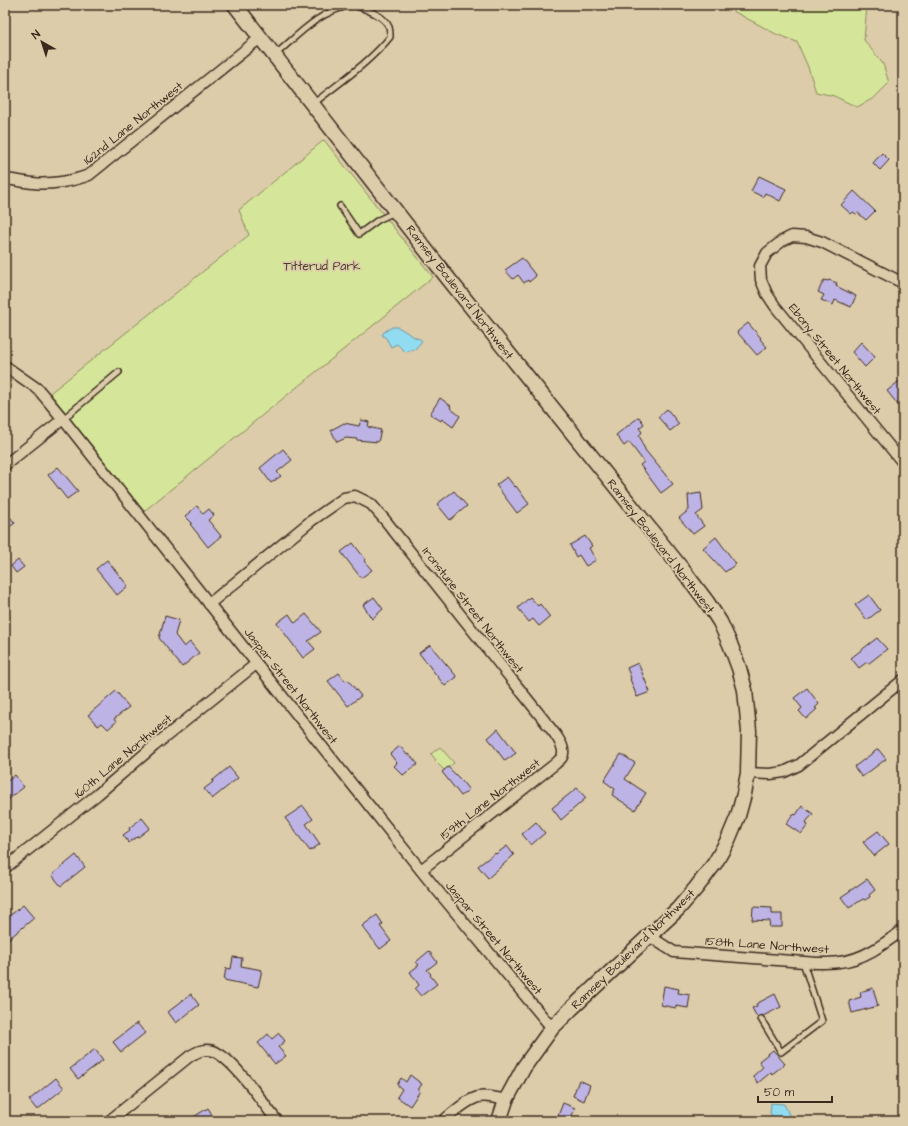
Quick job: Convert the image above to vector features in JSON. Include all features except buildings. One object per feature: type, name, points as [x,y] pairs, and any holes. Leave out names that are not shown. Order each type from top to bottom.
[{"type":"street","name":"Ramsey Boulevard Northwest","points":[[235,5],[447,277],[707,602],[720,622],[730,644],[745,690],[749,731],[748,773],[738,816],[728,840],[715,863],[678,909],[552,1028],[524,1067],[506,1100],[500,1121]]},
{"type":"street","name":"162nd Lane Northwest","points":[[5,179],[35,183],[60,182],[79,179],[89,175],[260,38]]},
{"type":"street","name":"Ebony Street Northwest","points":[[903,283],[822,242],[806,237],[792,236],[782,241],[767,253],[760,266],[761,280],[767,294],[903,463]]},
{"type":"street","name":"Jaspar Street Northwest","points":[[5,366],[38,389],[63,418],[256,664],[421,870],[552,1028]]},
{"type":"street","points":[[5,465],[63,418]]},
{"type":"street","name":"Ironstune Street Northwest","points":[[209,604],[311,521],[344,498],[355,496],[371,504],[385,520],[561,743]]},
{"type":"street","name":"160th Lane Northwest","points":[[5,868],[98,794],[154,746],[256,664]]},
{"type":"street","points":[[748,773],[770,774],[784,772],[799,765],[903,680]]},
{"type":"street","name":"159th Lane Northwest","points":[[421,870],[554,764],[562,756],[563,750],[561,743]]},
{"type":"street","name":"158th Lane Northwest","points":[[649,936],[674,952],[817,963],[840,962],[861,956],[883,945],[903,930]]},
{"type":"street","points":[[109,1121],[190,1056],[202,1050],[212,1050],[235,1067],[277,1121]]},
{"type":"street","points":[[443,1121],[464,1104],[478,1097],[492,1097],[506,1100]]},
{"type":"lane","points":[[274,55],[318,18],[333,10],[353,5],[374,12],[390,27],[390,37],[382,47],[312,104]]},
{"type":"lane","points":[[340,206],[359,234],[378,220],[396,212]]},
{"type":"lane","points":[[63,418],[119,372]]},
{"type":"lane","points":[[761,1019],[781,1052],[822,1021],[803,962]]},
{"type":"green space","points":[[718,5],[867,5],[864,40],[883,64],[889,83],[874,98],[857,107],[834,96],[816,92],[808,67],[797,42],[776,34],[733,11]]},
{"type":"green space","name":"Titterud Park","points":[[324,140],[433,277],[144,511],[50,393],[249,235],[239,210]]},
{"type":"green space","points":[[440,747],[454,763],[444,770],[435,761],[436,760],[431,754]]},
{"type":"water","points":[[392,327],[398,327],[422,341],[415,349],[405,352],[397,344],[391,347],[386,338],[382,335]]},
{"type":"water","points":[[771,1103],[784,1104],[792,1121],[776,1121],[770,1113]]}]
